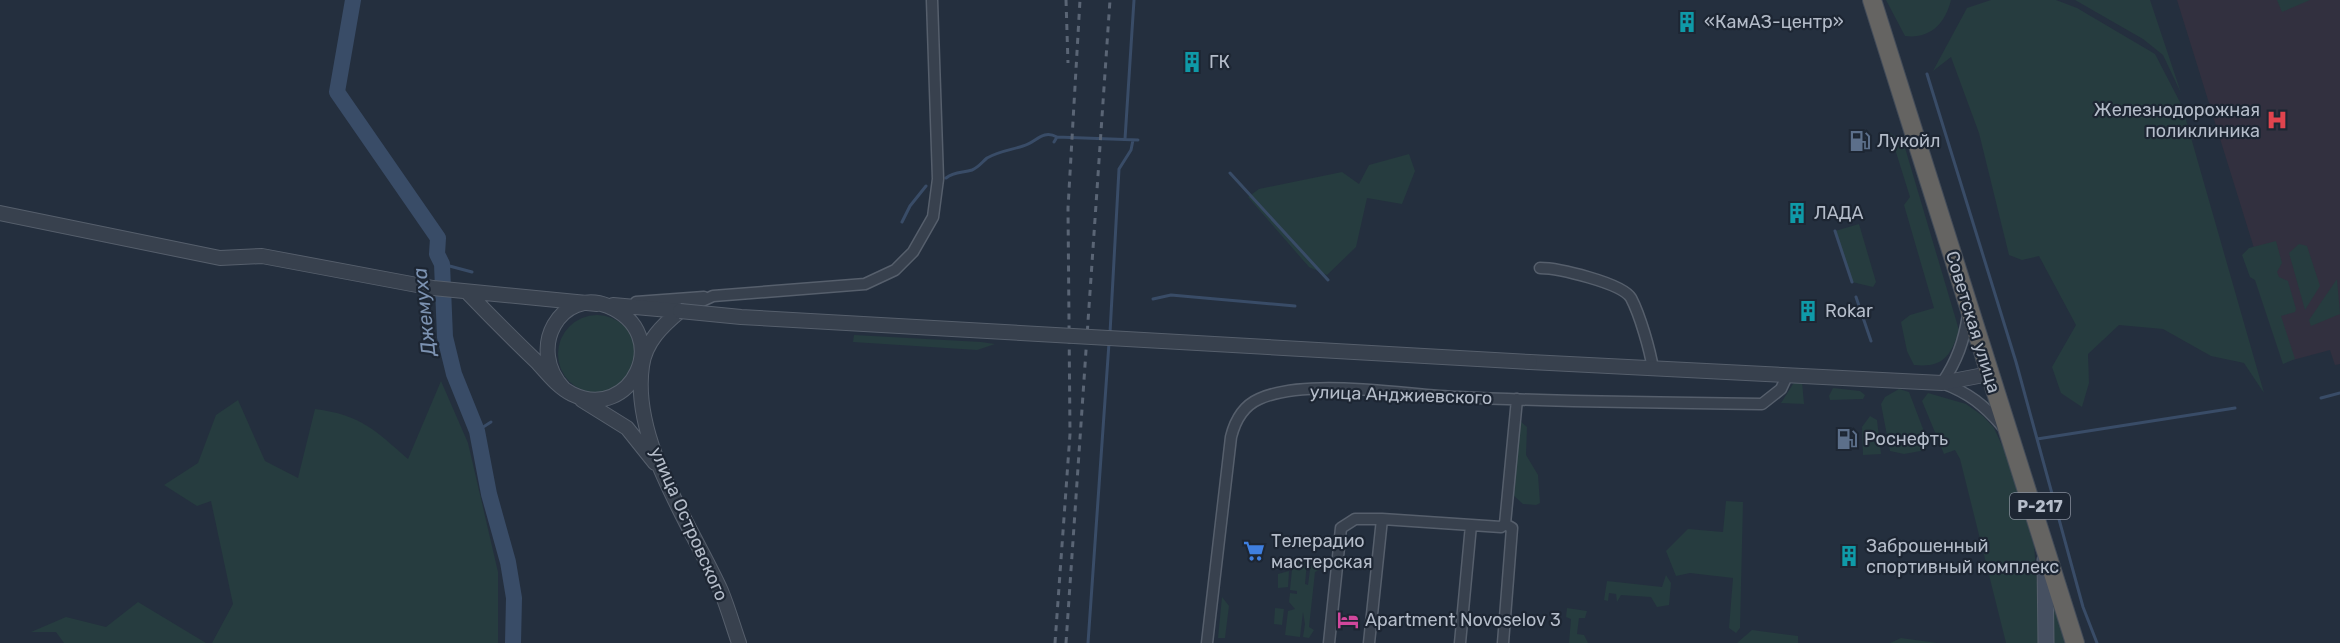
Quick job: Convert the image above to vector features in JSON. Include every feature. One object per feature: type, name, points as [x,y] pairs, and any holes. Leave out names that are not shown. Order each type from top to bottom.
[{"type":"highway","name":"Советская улица","points":[[1872,0],[2006,431],[2075,643]]},
{"type":"highway","name":"Р-217","points":[[1989,374],[1998,379],[2012,417],[2084,643]]},
{"type":"main road","points":[[2045,548],[2046,643]]},
{"type":"street","points":[[601,304],[624,314],[636,328],[642,346],[642,365],[625,388],[609,397],[590,399],[568,392],[548,366],[548,339],[563,315],[579,306],[601,304],[713,296],[865,284],[895,270],[913,252],[933,217],[938,179],[932,0]]},
{"type":"street","points":[[0,213],[220,258],[262,256],[433,288],[741,317],[1787,376],[1942,383],[1989,374]]},
{"type":"street","points":[[1540,268],[1556,268],[1617,288],[1630,296],[1653,369]]},
{"type":"street","points":[[464,292],[568,392],[627,428],[665,477]]},
{"type":"street","points":[[680,311],[713,296]]},
{"type":"street","points":[[1942,383],[1965,340],[1969,310]]},
{"type":"street","name":"улица Островского","points":[[680,311],[654,337],[642,365],[642,400],[646,425],[665,477],[722,592],[739,643]]},
{"type":"street","name":"улица Анджиевского","points":[[1207,643],[1231,437],[1235,423],[1250,404],[1271,395],[1310,390],[1517,399],[1762,404],[1781,389],[1787,376]]},
{"type":"street","points":[[1942,383],[1964,391],[1984,404],[2006,431]]},
{"type":"street","points":[[1505,524],[1517,399]]},
{"type":"street","points":[[1329,643],[1341,528],[1355,519],[1502,527],[1505,524]]},
{"type":"street","points":[[1369,643],[1382,519]]},
{"type":"street","points":[[1503,643],[1512,528],[1505,524]]},
{"type":"street","points":[[1460,643],[1471,525]]},
{"type":"shaded area","name":"Железнодорожная поликлиника","points":[[2177,0],[2340,0],[2340,364],[2335,365],[2330,350],[2289,361]]},
{"type":"green space","points":[[1886,0],[1951,0],[1945,16],[1935,28],[1922,35],[1905,36]]},
{"type":"green space","points":[[1991,0],[2056,0],[2077,8],[2155,54],[2182,106],[2264,393],[2244,363],[2211,356],[2163,329],[2119,325],[2088,354],[2089,383],[2082,407],[2061,393],[2052,367],[2076,325],[2039,256],[2022,260],[2009,255],[1979,133],[1951,57],[1933,71],[1967,8]]},
{"type":"green space","points":[[2075,0],[2150,0],[2181,93],[2163,55],[2143,39]]},
{"type":"green space","points":[[2277,0],[2310,0],[2282,12]]},
{"type":"green space","points":[[1890,133],[1903,141],[1959,330],[1949,353],[1939,362],[1932,364],[1914,365],[1907,351],[1901,322],[1910,315],[1934,308],[1904,205],[1910,197]]},
{"type":"green space","points":[[1409,154],[1415,171],[1402,204],[1367,198],[1356,247],[1327,275],[1309,267],[1248,197],[1259,189],[1342,172],[1359,184],[1369,165]]},
{"type":"green space","points":[[1859,224],[1876,282],[1873,287],[1852,282],[1835,231]]},
{"type":"green space","points":[[2276,241],[2282,263],[2277,272],[2279,277],[2288,281],[2296,309],[2295,312],[2281,316],[2295,359],[2283,364],[2255,280],[2250,277],[2242,255],[2249,248]]},
{"type":"green space","points":[[2299,244],[2307,246],[2320,286],[2305,310],[2289,253]]},
{"type":"green space","points":[[2337,279],[2340,314],[2311,326],[2309,320]]},
{"type":"green space","points":[[589,315],[605,315],[619,321],[630,332],[636,346],[636,362],[630,376],[619,387],[605,393],[589,393],[575,387],[564,376],[558,362],[558,346],[564,332],[575,321]]},
{"type":"green space","points":[[854,335],[995,344],[977,350],[853,342]]},
{"type":"green space","points":[[441,381],[468,443],[498,572],[498,643],[212,643],[233,604],[211,501],[197,506],[164,485],[198,463],[216,415],[238,400],[265,461],[298,478],[315,409],[344,415],[366,425],[408,459]]},
{"type":"green space","points":[[1795,381],[1802,381],[1804,404],[1781,403]]},
{"type":"green space","points":[[1833,388],[1860,391],[1865,395],[1863,399],[1830,400],[1829,396]]},
{"type":"green space","points":[[1899,389],[1909,392],[1928,442],[1926,450],[1904,454],[1890,451],[1881,404],[1885,397]]},
{"type":"green space","points":[[1928,393],[1966,404],[1983,416],[1994,428],[2005,452],[2034,545],[2042,643],[2006,643],[1960,459],[1955,450],[1944,454],[1922,401]]},
{"type":"green space","points":[[1870,416],[1877,420],[1881,454],[1863,455],[1862,427]]},
{"type":"green space","points":[[1519,420],[1527,427],[1526,455],[1538,475],[1540,503],[1536,505],[1523,504],[1512,494]]},
{"type":"green space","points":[[1726,501],[1743,502],[1740,628],[1736,633],[1729,628],[1733,578],[1690,573],[1676,576],[1666,551],[1688,529],[1723,532]]},
{"type":"green space","points":[[1297,561],[1307,562],[1305,584],[1308,585],[1311,562],[1318,563],[1321,569],[1315,572],[1309,627],[1314,630],[1309,638],[1303,637],[1305,624],[1303,612],[1300,637],[1285,635],[1288,611],[1295,609],[1289,602],[1290,593],[1297,594],[1297,591],[1290,590],[1292,570]]},
{"type":"green space","points":[[1289,571],[1288,587],[1278,588],[1278,574]]},
{"type":"green space","points":[[1666,575],[1671,583],[1669,605],[1657,607],[1651,597],[1621,595],[1617,602],[1616,594],[1609,593],[1608,601],[1604,600],[1607,581],[1662,587]]},
{"type":"green space","points":[[2053,592],[2069,643],[2052,643]]},
{"type":"green space","points":[[1222,597],[1229,606],[1225,638],[1218,638]]},
{"type":"green space","points":[[138,602],[206,643],[64,643],[56,632],[31,632],[66,617],[106,627]]},
{"type":"green space","points":[[1275,608],[1284,609],[1282,625],[1274,624]]},
{"type":"green space","points":[[1567,608],[1587,611],[1585,618],[1579,618],[1577,634],[1584,635],[1588,643],[1569,643],[1571,619],[1566,617]]},
{"type":"green space","points":[[1752,630],[1798,636],[1798,643],[1737,643]]},
{"type":"green space","points":[[1901,638],[1937,643],[1890,643]]},
{"type":"waterway","name":"Джемуха","points":[[353,0],[337,92],[438,238],[437,254],[442,264],[445,337],[454,374],[477,431],[489,494],[508,562],[514,598],[513,643]]},
{"type":"waterway","points":[[1125,139],[1134,0]]},
{"type":"waterway","points":[[1927,74],[2016,362],[2083,607],[2097,643]]},
{"type":"waterway","points":[[946,178],[955,173],[972,170],[987,158],[1028,144],[1043,136],[1057,137]]},
{"type":"waterway","points":[[1054,142],[1057,137],[1138,140]]},
{"type":"waterway","points":[[1110,333],[1119,169],[1131,150],[1133,140]]},
{"type":"waterway","points":[[1230,173],[1328,280]]},
{"type":"waterway","points":[[902,222],[910,206],[926,186]]},
{"type":"waterway","points":[[1835,231],[1852,282]]},
{"type":"waterway","points":[[442,264],[472,272]]},
{"type":"waterway","points":[[1153,299],[1171,295],[1295,306]]},
{"type":"waterway","points":[[1856,297],[1871,341]]},
{"type":"waterway","points":[[1088,643],[1109,343]]},
{"type":"waterway","points":[[2321,398],[2340,393]]},
{"type":"waterway","points":[[2037,439],[2235,408]]},
{"type":"waterway","points":[[477,431],[491,422]]},
{"type":"railway","points":[[1066,0],[1068,63]]},
{"type":"railway","points":[[1055,643],[1070,434],[1068,208],[1080,0]]},
{"type":"railway","points":[[1066,643],[1110,0]]},
{"type":"place","name":"«КамАЗ-центр»","points":[[1687,22]]},
{"type":"place","name":"ГК","points":[[1192,62]]},
{"type":"place","name":"Железнодорожная поликлиника","points":[[2277,120]]},
{"type":"place","name":"Лукойл","points":[[1860,141]]},
{"type":"place","name":"ЛАДА","points":[[1797,213]]},
{"type":"place","name":"Rokar","points":[[1808,311]]},
{"type":"place","name":"Роснефть","points":[[1847,439]]},
{"type":"place","name":"Телерадио мастерская","points":[[1254,551]]},
{"type":"place","name":"Заброшенный спортивный комплекс","points":[[1849,556]]},
{"type":"place","name":"Apartment Novoselov 3","points":[[1348,620]]}]
